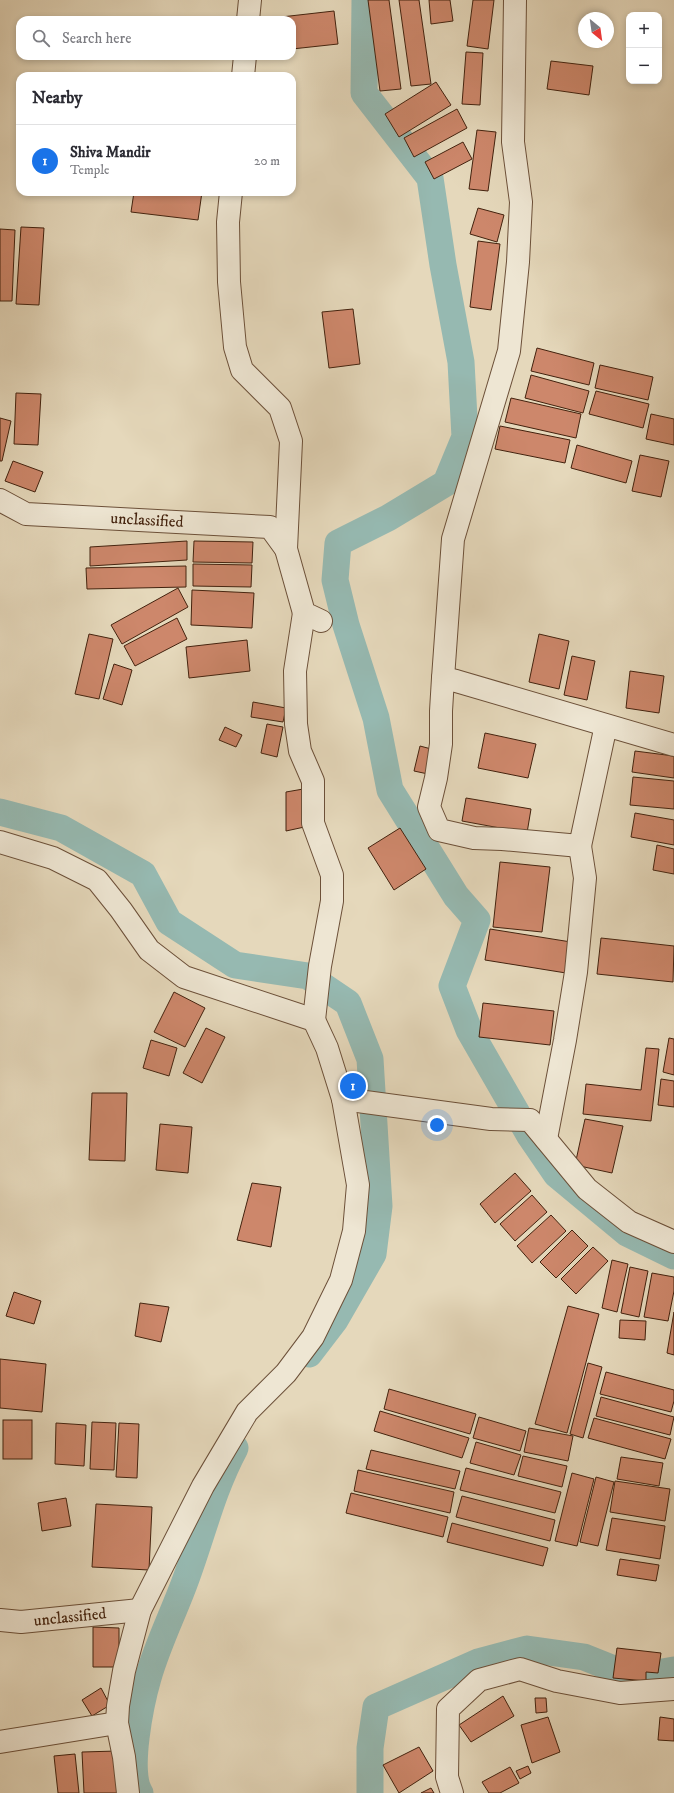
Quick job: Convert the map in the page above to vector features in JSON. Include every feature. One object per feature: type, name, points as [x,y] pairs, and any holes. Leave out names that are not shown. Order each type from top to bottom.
[{"type":"street","points":[[248,16],[250,0]]},
{"type":"street","points":[[515,0],[513,142],[521,202],[518,262],[509,351],[453,539],[441,711],[441,744],[436,778],[429,807],[439,830],[474,838],[580,846]]},
{"type":"street","points":[[243,72],[245,60]]},
{"type":"street","points":[[128,1793],[124,1757],[117,1723],[118,1706],[124,1671],[140,1610],[203,1486],[240,1424],[248,1412],[286,1373],[313,1337],[341,1280],[354,1231],[358,1185],[349,1099],[328,1048],[314,1020],[320,966],[332,901],[332,875],[313,822],[313,781],[300,752],[296,724],[295,672],[312,617],[286,549],[291,441],[280,408],[242,370],[235,347],[228,282],[228,222],[231,196]]},
{"type":"street","name":"unclassified","points":[[0,500],[26,514],[270,527],[286,549]]},
{"type":"street","points":[[443,678],[674,745]]},
{"type":"street","points":[[546,1139],[576,972],[585,878],[580,846],[606,725]]},
{"type":"street","points":[[0,842],[53,858],[97,880],[121,910],[149,950],[184,977],[314,1020]]},
{"type":"street","points":[[349,1099],[491,1119],[530,1120],[587,1188],[629,1222],[674,1242]]},
{"type":"street","name":"unclassified","points":[[0,1620],[21,1622],[140,1610]]},
{"type":"street","points":[[452,1793],[446,1777],[448,1709],[479,1680],[520,1669],[557,1681],[620,1693],[674,1689]]},
{"type":"street","points":[[0,1742],[117,1723]]},
{"type":"building","points":[[368,0],[389,0],[401,89],[380,91]]},
{"type":"building","points":[[399,0],[419,0],[431,84],[411,86]]},
{"type":"building","points":[[429,0],[450,0],[453,21],[431,24]]},
{"type":"building","points":[[473,0],[494,0],[488,49],[467,46]]},
{"type":"building","points":[[334,11],[338,44],[296,49],[296,16],[290,16]]},
{"type":"building","points":[[466,52],[483,53],[480,105],[462,104]]},
{"type":"building","points":[[551,61],[593,66],[589,95],[547,89]]},
{"type":"building","points":[[436,82],[451,105],[399,137],[385,114]]},
{"type":"building","points":[[457,109],[467,128],[414,157],[404,138]]},
{"type":"building","points":[[477,130],[496,132],[488,191],[469,189]]},
{"type":"building","points":[[463,142],[472,159],[434,179],[425,162]]},
{"type":"building","points":[[133,196],[201,196],[198,220],[131,212]]},
{"type":"building","points":[[478,208],[504,215],[497,242],[470,234]]},
{"type":"building","points":[[21,227],[44,228],[39,305],[16,304]]},
{"type":"building","points":[[0,229],[15,230],[12,301],[0,301]]},
{"type":"building","points":[[478,241],[500,244],[491,310],[470,307]]},
{"type":"building","points":[[353,309],[360,364],[329,368],[322,312]]},
{"type":"building","points":[[537,348],[594,363],[589,385],[531,371]]},
{"type":"building","points":[[600,365],[653,377],[648,400],[595,388]]},
{"type":"building","points":[[531,375],[589,391],[583,413],[525,398]]},
{"type":"building","points":[[596,391],[649,404],[643,428],[589,414]]},
{"type":"building","points":[[16,393],[41,394],[38,445],[14,444]]},
{"type":"building","points":[[511,398],[581,414],[576,438],[505,422]]},
{"type":"building","points":[[651,414],[674,419],[674,445],[646,439]]},
{"type":"building","points":[[0,418],[11,421],[2,461],[0,461]]},
{"type":"building","points":[[500,426],[570,440],[565,463],[495,449]]},
{"type":"building","points":[[577,445],[632,461],[626,483],[571,468]]},
{"type":"building","points":[[640,455],[669,461],[661,497],[632,491]]},
{"type":"building","points":[[13,461],[43,472],[35,492],[5,481]]},
{"type":"building","points":[[187,541],[187,560],[90,566],[90,547]]},
{"type":"building","points":[[194,541],[253,542],[252,563],[193,562]]},
{"type":"building","points":[[193,564],[252,565],[251,587],[193,586]]},
{"type":"building","points":[[186,566],[186,587],[87,589],[86,568]]},
{"type":"building","points":[[178,588],[188,607],[122,644],[111,625]]},
{"type":"building","points":[[192,590],[254,593],[252,628],[191,625]]},
{"type":"building","points":[[177,618],[187,639],[135,666],[124,646]]},
{"type":"building","points":[[89,634],[113,639],[99,699],[75,694]]},
{"type":"building","points":[[539,634],[569,641],[559,689],[529,682]]},
{"type":"building","points":[[247,640],[250,671],[189,678],[186,647]]},
{"type":"building","points":[[572,656],[595,661],[587,700],[564,695]]},
{"type":"building","points":[[114,664],[132,670],[122,705],[103,699]]},
{"type":"building","points":[[630,671],[664,676],[659,713],[626,708]]},
{"type":"building","points":[[253,702],[286,708],[283,722],[251,717]]},
{"type":"building","points":[[267,724],[283,727],[277,757],[261,753]]},
{"type":"building","points":[[225,727],[242,735],[236,747],[219,740]]},
{"type":"building","points":[[485,733],[536,744],[528,778],[478,768]]},
{"type":"building","points":[[420,746],[435,750],[428,774],[414,771]]},
{"type":"building","points":[[635,751],[674,756],[674,778],[632,772]]},
{"type":"building","points":[[633,777],[674,781],[674,809],[630,805]]},
{"type":"building","points":[[309,788],[309,826],[286,831],[286,792]]},
{"type":"building","points":[[466,798],[531,809],[527,833],[462,821]]},
{"type":"building","points":[[635,813],[674,820],[674,845],[631,837]]},
{"type":"building","points":[[400,828],[426,869],[394,890],[368,848]]},
{"type":"building","points":[[657,845],[674,849],[674,874],[653,870]]},
{"type":"building","points":[[500,862],[550,867],[542,932],[493,927]]},
{"type":"building","points":[[490,929],[571,942],[566,973],[485,960]]},
{"type":"building","points":[[601,938],[674,946],[673,982],[597,974]]},
{"type":"building","points":[[174,992],[205,1008],[185,1047],[154,1032]]},
{"type":"building","points":[[483,1003],[554,1011],[550,1045],[479,1037]]},
{"type":"building","points":[[206,1028],[225,1037],[202,1083],[183,1073]]},
{"type":"building","points":[[669,1038],[674,1039],[674,1075],[663,1072]]},
{"type":"building","points":[[151,1040],[177,1048],[169,1076],[143,1068]]},
{"type":"building","points":[[646,1048],[659,1049],[651,1121],[583,1114],[586,1084],[641,1090]]},
{"type":"building","points":[[357,1078],[359,1091],[348,1092],[346,1081]]},
{"type":"building","points":[[661,1079],[674,1081],[674,1107],[658,1105]]},
{"type":"building","points":[[92,1093],[127,1093],[125,1161],[89,1160]]},
{"type":"building","points":[[585,1119],[623,1126],[612,1173],[575,1165]]},
{"type":"building","points":[[160,1124],[192,1127],[188,1173],[156,1170]]},
{"type":"building","points":[[515,1173],[531,1191],[495,1223],[480,1204]]},
{"type":"building","points":[[252,1183],[281,1187],[271,1247],[237,1240]]},
{"type":"building","points":[[532,1195],[547,1212],[515,1241],[500,1224]]},
{"type":"building","points":[[551,1215],[566,1231],[532,1263],[517,1246]]},
{"type":"building","points":[[572,1230],[588,1246],[556,1278],[540,1262]]},
{"type":"building","points":[[593,1247],[608,1261],[576,1294],[561,1279]]},
{"type":"building","points":[[612,1260],[628,1264],[617,1312],[602,1308]]},
{"type":"building","points":[[630,1267],[648,1271],[639,1317],[621,1313]]},
{"type":"building","points":[[652,1273],[674,1277],[674,1291],[668,1321],[644,1317]]},
{"type":"building","points":[[14,1292],[41,1301],[34,1324],[6,1316]]},
{"type":"building","points":[[140,1303],[169,1307],[161,1342],[135,1336]]},
{"type":"building","points":[[568,1306],[599,1314],[567,1433],[535,1424]]},
{"type":"building","points":[[674,1312],[674,1355],[667,1353]]},
{"type":"building","points":[[620,1320],[646,1321],[645,1340],[619,1338]]},
{"type":"building","points":[[0,1359],[46,1364],[42,1412],[0,1408]]},
{"type":"building","points":[[588,1363],[602,1367],[583,1438],[570,1434]]},
{"type":"building","points":[[606,1372],[674,1390],[674,1401],[671,1412],[600,1394]]},
{"type":"building","points":[[389,1389],[476,1414],[470,1434],[384,1409]]},
{"type":"building","points":[[601,1397],[674,1417],[670,1435],[596,1416]]},
{"type":"building","points":[[380,1411],[469,1438],[462,1458],[374,1431]]},
{"type":"building","points":[[479,1417],[526,1431],[520,1451],[473,1438]]},
{"type":"building","points":[[594,1418],[671,1439],[665,1459],[588,1438]]},
{"type":"building","points":[[3,1420],[32,1420],[32,1459],[3,1459]]},
{"type":"building","points":[[92,1422],[116,1423],[114,1470],[90,1469]]},
{"type":"building","points":[[56,1423],[86,1425],[84,1466],[55,1464]]},
{"type":"building","points":[[119,1423],[139,1424],[137,1478],[116,1477]]},
{"type":"building","points":[[529,1428],[573,1436],[568,1461],[524,1452]]},
{"type":"building","points":[[476,1442],[521,1455],[514,1475],[470,1463]]},
{"type":"building","points":[[371,1450],[460,1471],[455,1489],[366,1469]]},
{"type":"building","points":[[523,1456],[567,1466],[562,1487],[518,1476]]},
{"type":"building","points":[[621,1457],[663,1463],[659,1486],[617,1479]]},
{"type":"building","points":[[466,1468],[561,1492],[555,1513],[460,1490]]},
{"type":"building","points":[[358,1470],[454,1492],[450,1513],[354,1491]]},
{"type":"building","points":[[572,1473],[594,1479],[577,1546],[555,1541]]},
{"type":"building","points":[[596,1477],[614,1482],[598,1546],[580,1542]]},
{"type":"building","points":[[615,1481],[670,1489],[665,1521],[610,1512]]},
{"type":"building","points":[[351,1493],[448,1517],[443,1537],[346,1513]]},
{"type":"building","points":[[462,1496],[555,1520],[550,1541],[456,1517]]},
{"type":"building","points":[[66,1498],[71,1526],[42,1531],[38,1503]]},
{"type":"building","points":[[96,1504],[152,1507],[149,1570],[92,1567]]},
{"type":"building","points":[[612,1518],[665,1526],[660,1559],[606,1550]]},
{"type":"building","points":[[452,1523],[548,1548],[543,1566],[447,1542]]},
{"type":"building","points":[[620,1559],[659,1565],[656,1581],[617,1575]]},
{"type":"building","points":[[93,1627],[119,1628],[119,1667],[93,1667]]},
{"type":"building","points":[[617,1648],[661,1653],[658,1673],[646,1672],[646,1681],[613,1678]]},
{"type":"building","points":[[101,1688],[110,1705],[92,1716],[82,1700]]},
{"type":"building","points":[[503,1696],[514,1716],[471,1742],[459,1725]]},
{"type":"building","points":[[535,1698],[546,1698],[547,1712],[536,1713]]},
{"type":"building","points":[[548,1717],[560,1752],[532,1763],[521,1725]]},
{"type":"building","points":[[660,1717],[674,1719],[674,1741],[658,1740]]},
{"type":"building","points":[[419,1747],[433,1771],[399,1793],[383,1765]]},
{"type":"building","points":[[117,1751],[119,1793],[84,1793],[82,1752]]},
{"type":"building","points":[[75,1754],[79,1793],[58,1793],[54,1756]]},
{"type":"building","points":[[528,1766],[531,1773],[520,1779],[516,1771]]},
{"type":"building","points":[[510,1767],[519,1783],[500,1793],[489,1793],[482,1782]]},
{"type":"building","points":[[431,1788],[434,1793],[421,1793]]},
{"type":"waterway","points":[[365,0],[364,93],[430,178],[443,265],[461,362],[465,437],[446,483],[388,518],[338,543],[335,580],[346,625],[376,718],[390,790],[456,896],[477,920],[452,986],[469,1030],[530,1136],[556,1174],[627,1233],[674,1256]]},
{"type":"waterway","points":[[0,812],[61,828],[143,874],[169,922],[235,965],[308,976],[348,1003],[370,1059],[379,1206],[373,1254],[335,1320],[309,1354]]},
{"type":"waterway","points":[[140,1793],[136,1783],[134,1770],[136,1737],[148,1678],[187,1576],[220,1479],[235,1448]]},
{"type":"waterway","points":[[370,1793],[370,1748],[376,1707],[478,1662],[527,1649],[584,1657],[634,1677],[674,1670]]},
{"type":"place","name":"Shiva Mandir","points":[[353,1086]]}]
